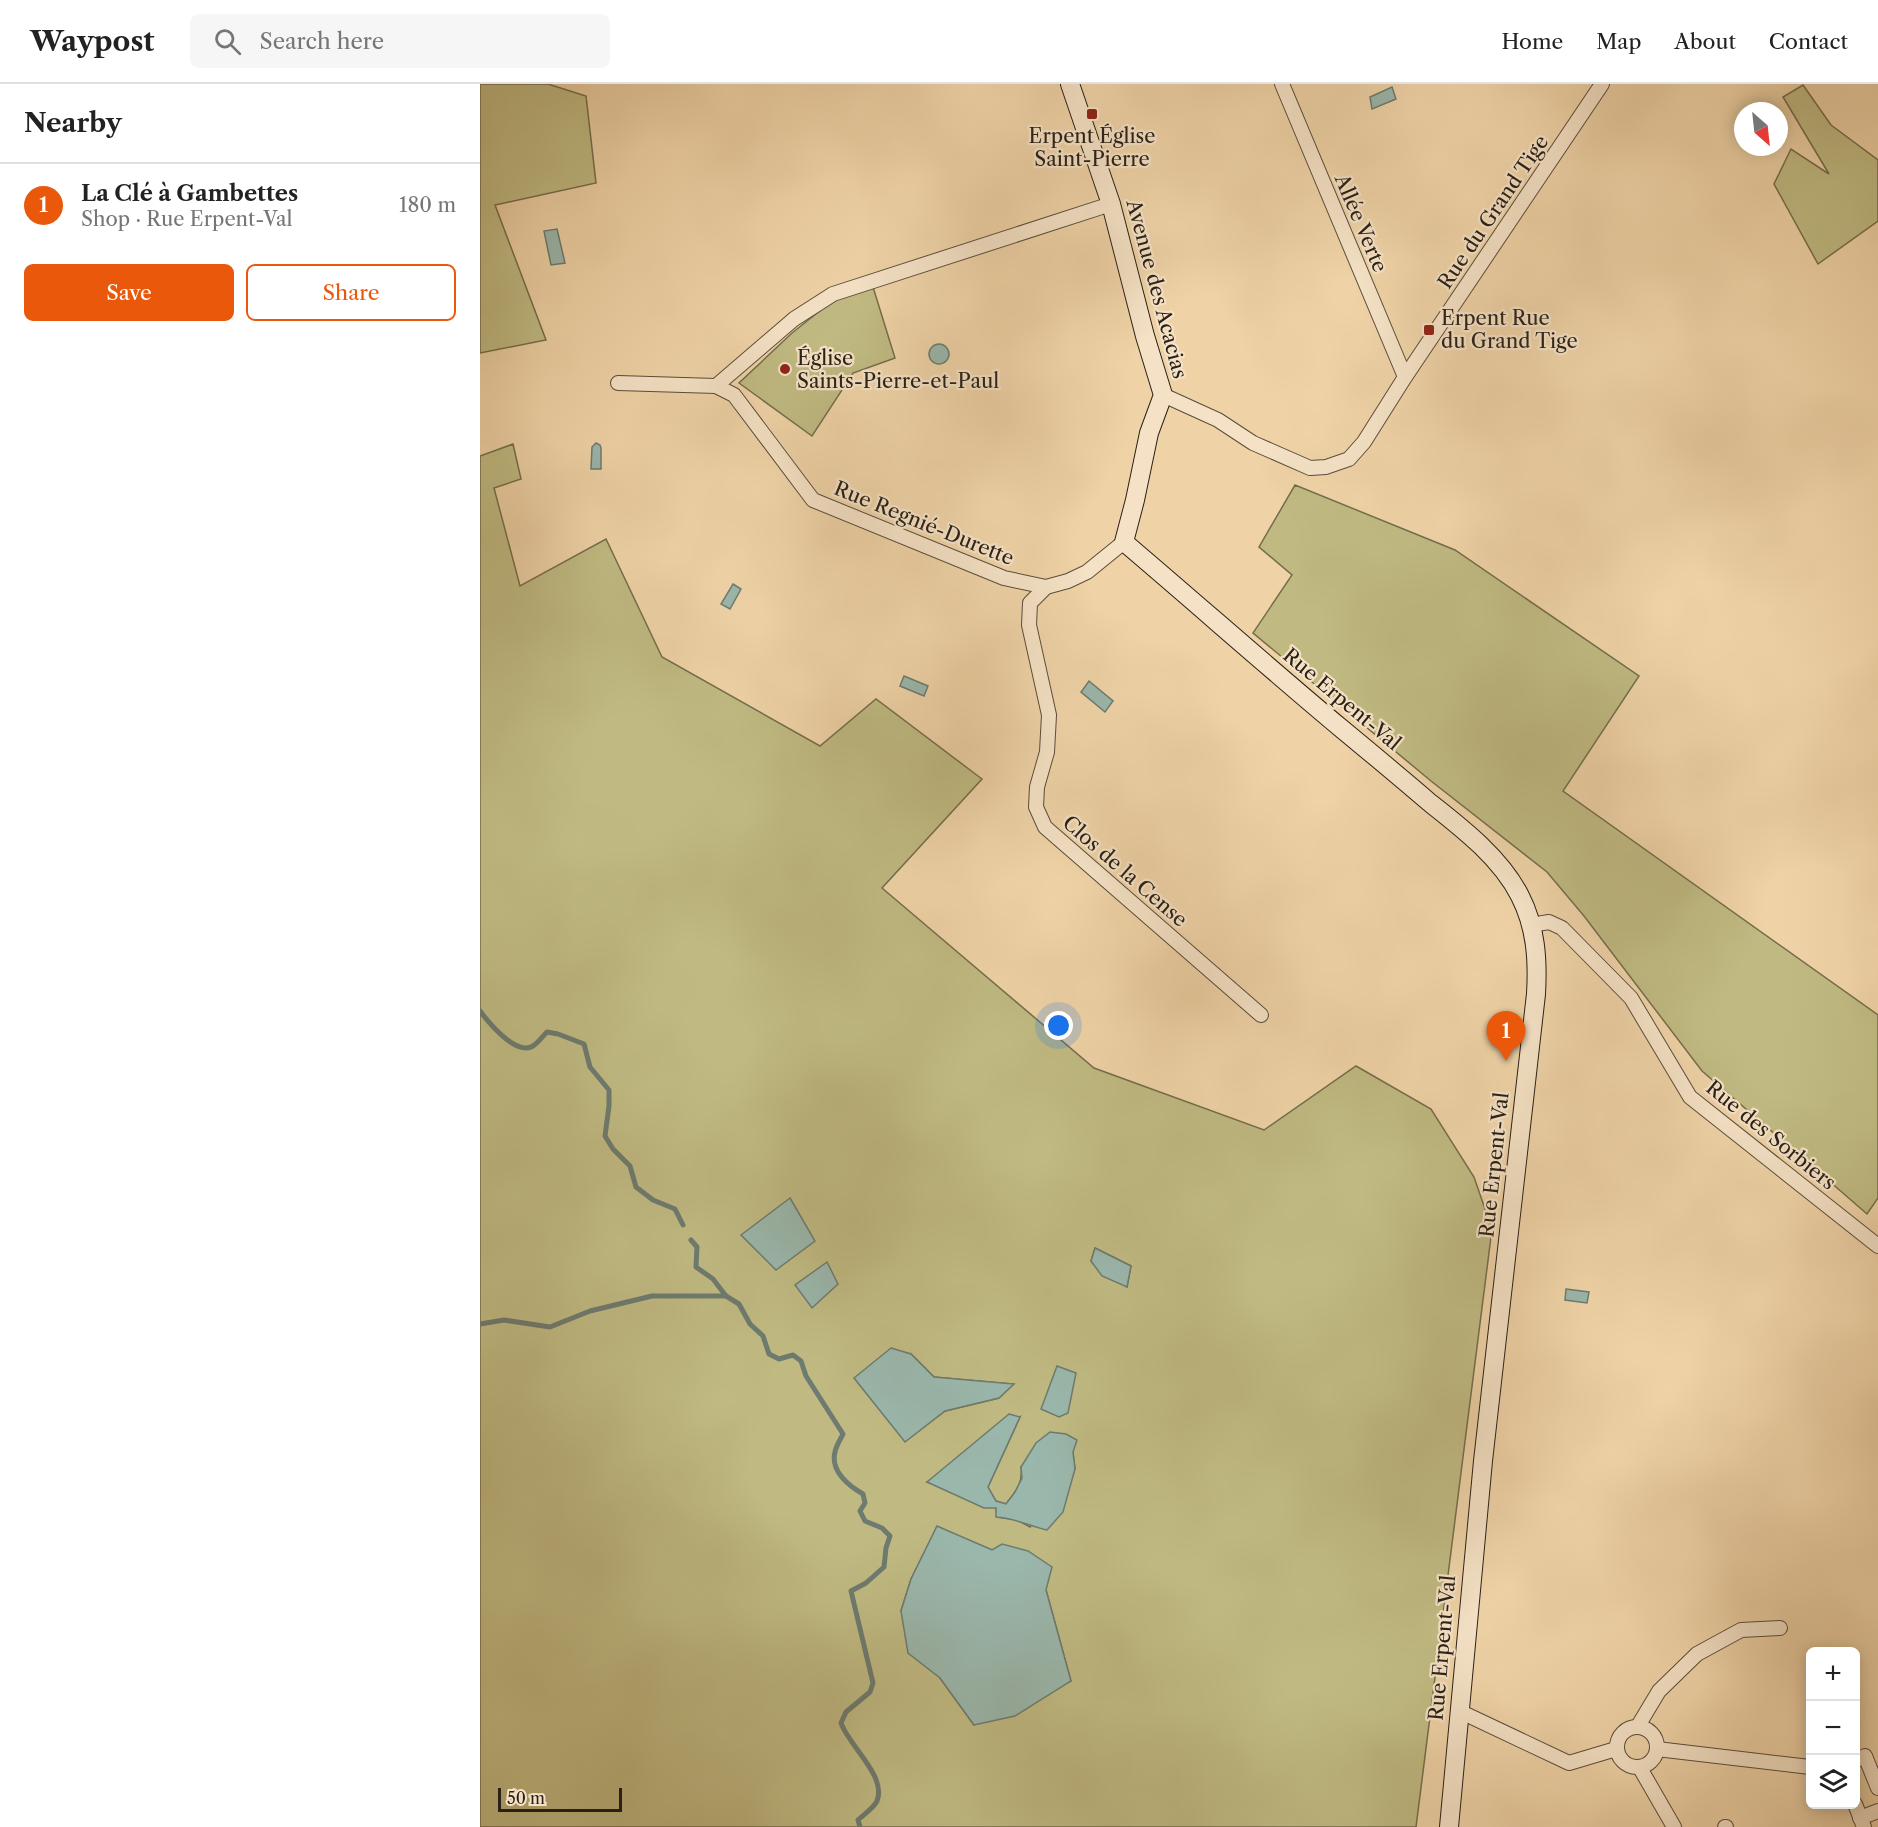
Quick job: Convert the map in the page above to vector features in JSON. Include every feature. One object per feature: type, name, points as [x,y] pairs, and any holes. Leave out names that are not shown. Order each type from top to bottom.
[{"type":"street","name":"Avenue des Acacias","points":[[1070,84],[1111,204],[1145,336],[1163,395],[1149,433],[1136,500],[1124,542]]},
{"type":"street","name":"Allée Verte","points":[[1282,84],[1405,377]]},
{"type":"street","name":"Rue du Grand Tige","points":[[1163,395],[1218,420],[1253,443],[1310,468],[1326,467],[1348,459],[1364,442],[1405,377],[1602,84]]},
{"type":"street","points":[[618,383],[716,386],[794,319],[833,294],[1111,204]]},
{"type":"street","name":"Rue Regnié-Durette","points":[[716,386],[734,395],[813,500],[1004,578],[1046,587],[1068,581],[1087,572],[1124,542]]},
{"type":"street","name":"Rue Erpent-Val","points":[[1124,542],[1456,824],[1499,865],[1520,896],[1531,925],[1538,966],[1536,994],[1484,1449],[1449,1827]]},
{"type":"street","name":"Clos de la Cense","points":[[1046,587],[1030,603],[1029,625],[1049,715],[1047,752],[1037,787],[1036,807],[1045,827],[1261,1015]]},
{"type":"street","name":"Rue des Sorbiers","points":[[1531,925],[1549,922],[1562,928],[1631,998],[1690,1097],[1878,1246]]},
{"type":"street","points":[[1638,1726],[1659,1691],[1697,1654],[1741,1630],[1780,1628]]},
{"type":"street","points":[[1459,1711],[1569,1763],[1616,1749]]},
{"type":"street","points":[[1638,1726],[1649,1730],[1656,1738],[1657,1749],[1655,1758],[1640,1768],[1629,1766],[1620,1760],[1616,1749],[1617,1740],[1622,1732],[1638,1726]]},
{"type":"street","points":[[1657,1749],[1806,1767]]},
{"type":"street","points":[[1860,1758],[1865,1756],[1878,1788]]},
{"type":"street","points":[[1640,1768],[1674,1827]]},
{"type":"street","points":[[1862,1823],[1878,1811]]},
{"type":"shaded area","points":[[480,84],[548,84],[586,96],[596,183],[495,205],[546,340],[480,353]]},
{"type":"shaded area","points":[[1803,85],[1831,125],[1878,160],[1878,221],[1818,264],[1774,184],[1791,149],[1829,174],[1783,97]]},
{"type":"shaded area","points":[[1392,87],[1396,99],[1372,109],[1370,97]]},
{"type":"shaded area","points":[[557,229],[565,263],[551,265],[544,231]]},
{"type":"shaded area","points":[[873,287],[895,358],[853,373],[812,436],[739,383],[792,333],[836,298]]},
{"type":"shaded area","points":[[939,344],[946,347],[949,354],[946,361],[939,364],[932,361],[929,354],[932,347]]},
{"type":"shaded area","points":[[596,443],[601,448],[601,469],[591,469],[592,447]]},
{"type":"shaded area","points":[[513,444],[521,479],[494,488],[520,586],[606,539],[662,657],[820,746],[876,699],[982,779],[882,888],[1094,1068],[1264,1130],[1356,1066],[1431,1109],[1474,1177],[1492,1229],[1416,1827],[480,1827],[480,456]],"holes":[[[1095,1248],[1131,1266],[1127,1287],[1091,1261]],[[911,1354],[934,1377],[1013,1384],[999,1398],[945,1411],[905,1441]],[[1020,1417],[988,1487],[996,1501],[1006,1504],[1013,1495],[1020,1483],[1021,1467],[1073,1452],[1075,1469],[1030,1527],[1017,1520],[997,1517],[996,1507],[927,1482]],[[937,1527],[992,1550],[1046,1590],[1071,1681],[974,1725],[940,1678],[901,1611],[911,1579]]]},
{"type":"shaded area","points":[[1295,485],[1455,550],[1639,676],[1563,791],[1878,1015],[1878,1198],[1867,1214],[1702,1071],[1584,916],[1547,872],[1431,781],[1253,633],[1292,575],[1259,547]]},
{"type":"shaded area","points":[[733,584],[741,589],[730,609],[721,604]]},
{"type":"shaded area","points":[[904,676],[928,686],[924,696],[900,686]]},
{"type":"shaded area","points":[[1089,681],[1113,701],[1105,712],[1081,692]]},
{"type":"shaded area","points":[[790,1198],[815,1241],[776,1270],[741,1235]]},
{"type":"shaded area","points":[[1095,1248],[1131,1266],[1127,1287],[1102,1276],[1091,1261]]},
{"type":"shaded area","points":[[827,1262],[838,1284],[812,1308],[795,1285]]},
{"type":"shaded area","points":[[1566,1289],[1589,1292],[1587,1303],[1565,1300]]},
{"type":"shaded area","points":[[891,1348],[911,1354],[934,1377],[1014,1384],[999,1398],[945,1411],[905,1442],[854,1378]]},
{"type":"shaded area","points":[[1057,1366],[1076,1373],[1068,1413],[1059,1417],[1041,1409]]},
{"type":"shaded area","points":[[1009,1414],[1020,1417],[988,1487],[996,1501],[1006,1504],[1022,1478],[1021,1467],[1036,1443],[1050,1432],[1066,1434],[1077,1440],[1073,1452],[1075,1469],[1063,1512],[1047,1530],[996,1517],[996,1508],[984,1508],[927,1482]]},
{"type":"shaded area","points":[[937,1526],[992,1550],[1002,1544],[1028,1551],[1052,1567],[1046,1590],[1071,1681],[1015,1716],[974,1725],[940,1678],[908,1653],[901,1611],[911,1579]]},
{"type":"waterway","points":[[480,1011],[504,1037],[519,1046],[526,1048],[533,1046],[547,1032],[584,1044],[590,1067],[609,1090],[605,1136],[613,1149],[630,1166],[636,1187],[653,1200],[675,1209],[683,1225]]},
{"type":"waterway","points":[[691,1240],[697,1247],[696,1267],[713,1279],[726,1296],[739,1304],[750,1324],[763,1336],[769,1354],[779,1359],[793,1355],[801,1361],[806,1376],[843,1434],[837,1445],[834,1459],[838,1472],[852,1487],[863,1494],[865,1503],[860,1511],[865,1521],[882,1528],[890,1536],[884,1567],[866,1583],[851,1591],[873,1683],[870,1692],[846,1712],[841,1723],[872,1771],[879,1791],[876,1804],[858,1820],[860,1827]]},
{"type":"waterway","points":[[480,1324],[504,1320],[550,1327],[590,1311],[652,1296],[726,1296]]},
{"type":"place","name":"Erpent Église Saint-Pierre","points":[[1092,114]]},
{"type":"place","name":"Erpent Rue du Grand Tige","points":[[1429,330]]},
{"type":"place","name":"Église Saints-Pierre-et-Paul","points":[[785,369]]},
{"type":"place","name":"La Clé à Gambettes","points":[[1506,1061]]}]
